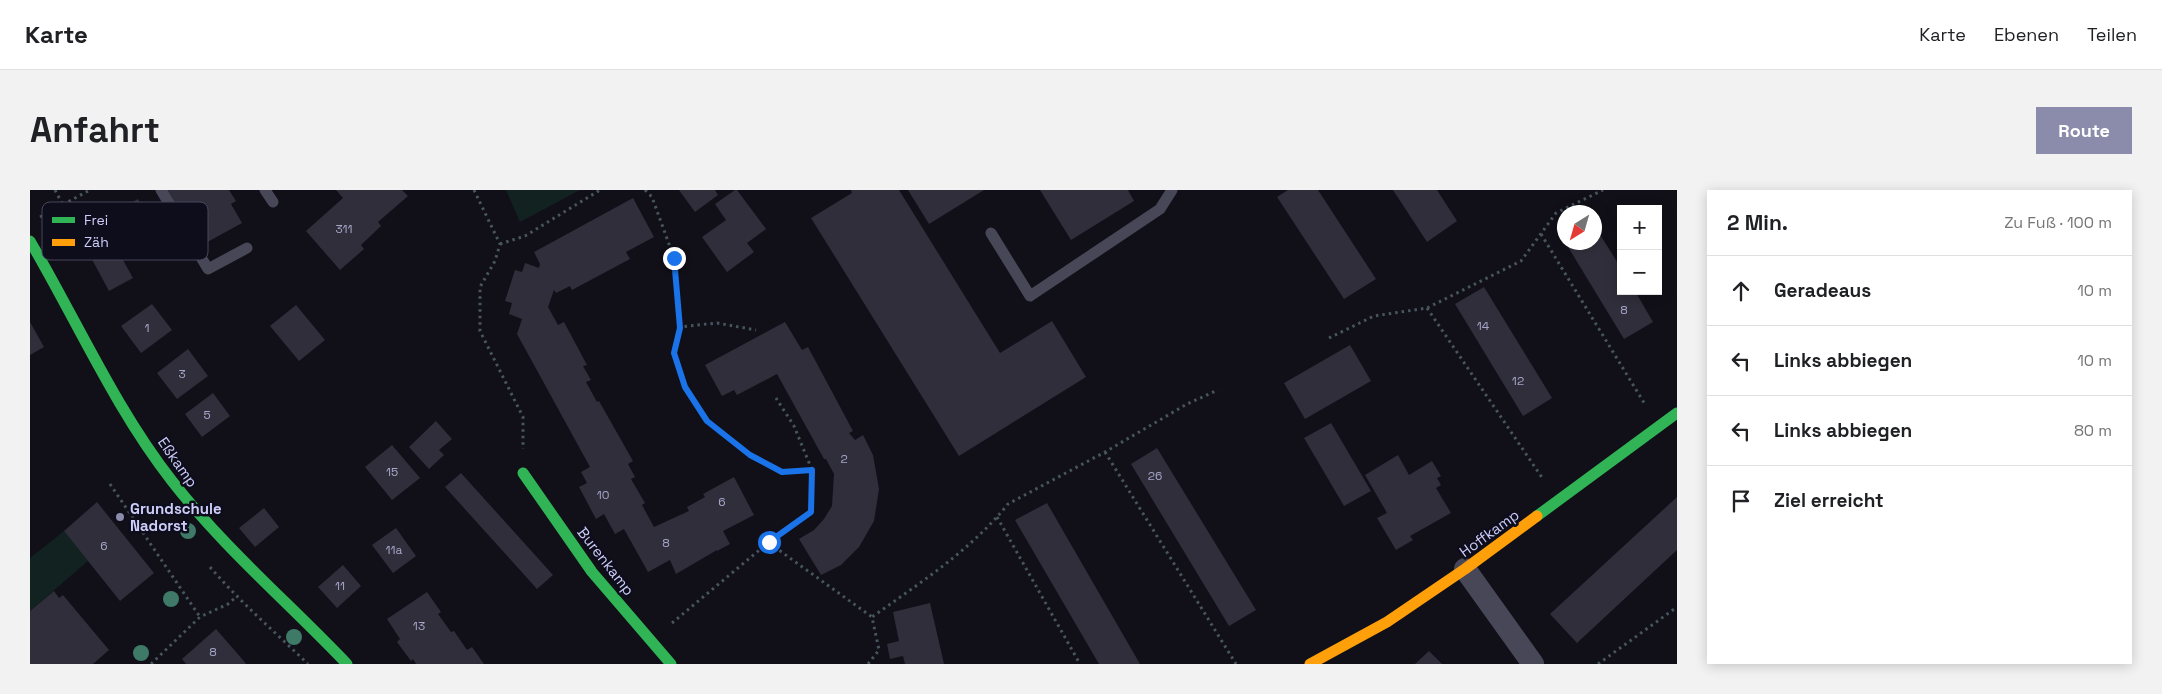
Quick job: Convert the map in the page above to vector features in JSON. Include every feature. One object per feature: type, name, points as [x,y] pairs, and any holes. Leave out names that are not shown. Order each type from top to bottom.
[{"type":"street","name":"Eßkamp","points":[[30,242],[129,416],[169,479],[259,577],[347,664]]},
{"type":"street","name":"Hoffkamp","points":[[1310,664],[1387,622],[1465,569],[1677,413]]},
{"type":"street","name":"Burenkamp","points":[[523,473],[592,572],[671,664]]},
{"type":"street","points":[[1465,569],[1533,664]]},
{"type":"lane","points":[[161,190],[168,202]]},
{"type":"lane","points":[[265,190],[273,202]]},
{"type":"lane","points":[[991,233],[1030,296],[1160,209],[1172,190]]},
{"type":"lane","points":[[203,260],[208,269],[247,248]]},
{"type":"path","points":[[55,190],[61,202]]},
{"type":"path","points":[[68,202],[90,190]]},
{"type":"path","points":[[474,190],[500,244],[495,261],[480,287],[480,331],[523,417],[523,473]]},
{"type":"path","points":[[500,244],[525,236],[600,190]]},
{"type":"path","points":[[645,190],[652,197],[674,258],[680,328],[674,353],[685,387],[707,421],[750,455],[782,472],[812,470]]},
{"type":"path","points":[[1329,338],[1374,316],[1427,308],[1520,261],[1556,213],[1603,190]]},
{"type":"path","points":[[1541,234],[1658,426]]},
{"type":"path","points":[[1427,308],[1558,502]]},
{"type":"path","points":[[680,328],[717,323],[756,330]]},
{"type":"path","points":[[872,617],[960,554],[997,518],[1008,504],[1105,452],[1187,404],[1218,390]]},
{"type":"path","points":[[652,640],[769,542],[811,512],[812,470],[794,426],[776,398]]},
{"type":"path","points":[[1105,452],[1236,664]]},
{"type":"path","points":[[110,484],[200,616]]},
{"type":"path","points":[[997,518],[1080,664]]},
{"type":"path","points":[[769,542],[872,617],[879,650],[868,664]]},
{"type":"path","points":[[151,664],[200,616],[228,604],[259,577]]},
{"type":"path","points":[[1598,664],[1677,607]]},
{"type":"shaded area","points":[[506,190],[580,190],[520,222]]},
{"type":"shaded area","points":[[64,531],[88,561],[30,611],[30,558]]},
{"type":"building","points":[[164,190],[229,190],[236,201],[231,204],[242,223],[208,242],[208,202],[171,202]]},
{"type":"building","points":[[336,190],[402,190],[408,196],[378,222],[381,226],[361,245],[364,249],[340,270],[306,231],[343,198]]},
{"type":"building","points":[[679,190],[715,190],[718,195],[695,212]]},
{"type":"building","points":[[737,190],[766,229],[747,243],[754,252],[727,272],[702,237],[726,220],[715,204]]},
{"type":"building","points":[[851,190],[899,190],[1000,353],[1052,321],[1086,377],[959,456],[811,218],[852,193]]},
{"type":"building","points":[[908,190],[984,190],[929,224]]},
{"type":"building","points":[[1040,190],[1128,190],[1134,201],[1071,240]]},
{"type":"building","points":[[1288,190],[1318,190],[1376,279],[1344,299],[1277,197]]},
{"type":"building","points":[[1393,190],[1437,190],[1457,221],[1427,242]]},
{"type":"building","points":[[633,198],[654,237],[626,252],[630,259],[572,290],[570,286],[556,293],[554,290],[548,307],[558,325],[564,322],[587,365],[583,366],[591,380],[586,382],[633,461],[628,464],[635,477],[631,479],[645,503],[642,505],[654,527],[689,511],[687,507],[705,497],[703,494],[734,477],[754,515],[723,531],[730,544],[676,574],[670,560],[648,572],[624,529],[615,534],[604,514],[596,519],[579,487],[587,483],[581,472],[590,467],[517,334],[522,319],[509,314],[512,303],[505,301],[515,270],[522,272],[525,263],[539,268],[540,264],[534,252]]},
{"type":"building","points":[[1602,238],[1617,262],[1617,295],[1637,295],[1653,322],[1624,339],[1570,250],[1602,250]]},
{"type":"building","points":[[92,260],[123,260],[133,278],[109,291]]},
{"type":"building","points":[[1484,287],[1552,398],[1523,416],[1455,304]]},
{"type":"building","points":[[152,304],[172,330],[141,353],[121,326]]},
{"type":"building","points":[[296,305],[325,340],[299,361],[270,326]]},
{"type":"building","points":[[30,322],[44,347],[30,355]]},
{"type":"building","points":[[785,322],[802,350],[808,347],[853,431],[849,433],[855,440],[863,435],[873,455],[879,489],[874,521],[859,547],[841,565],[821,575],[799,539],[814,530],[832,506],[834,474],[826,459],[824,459],[777,374],[737,395],[734,390],[722,396],[705,365]]},
{"type":"building","points":[[1350,345],[1371,381],[1305,419],[1284,383]]},
{"type":"building","points":[[188,349],[208,376],[177,399],[157,373]]},
{"type":"building","points":[[213,393],[230,416],[202,437],[185,414]]},
{"type":"building","points":[[436,421],[452,439],[439,450],[444,455],[429,469],[409,447]]},
{"type":"building","points":[[1331,423],[1371,491],[1344,506],[1304,438]]},
{"type":"building","points":[[392,445],[420,478],[392,500],[365,467]]},
{"type":"building","points":[[1157,448],[1256,610],[1229,626],[1131,464]]},
{"type":"building","points":[[1398,455],[1409,475],[1432,461],[1441,476],[1437,478],[1441,485],[1436,488],[1451,513],[1410,536],[1413,540],[1396,550],[1377,518],[1387,513],[1365,475]]},
{"type":"building","points":[[461,473],[553,575],[537,589],[445,487]]},
{"type":"building","points":[[1677,497],[1677,550],[1577,643],[1550,614]]},
{"type":"building","points":[[97,502],[154,573],[120,601],[64,531]]},
{"type":"building","points":[[1047,503],[1140,664],[1099,664],[1015,520]]},
{"type":"building","points":[[264,508],[279,527],[255,547],[239,528]]},
{"type":"building","points":[[396,528],[416,556],[393,573],[372,545]]},
{"type":"building","points":[[343,565],[361,586],[337,608],[318,587]]},
{"type":"building","points":[[54,591],[59,598],[63,595],[109,650],[93,664],[30,664],[30,611]]},
{"type":"building","points":[[427,592],[441,612],[438,614],[451,632],[454,631],[467,650],[472,647],[484,664],[416,664],[413,659],[411,661],[397,642],[400,639],[387,619]]},
{"type":"building","points":[[930,603],[944,664],[905,664],[903,656],[890,659],[887,644],[899,641],[893,612]]},
{"type":"building","points":[[216,629],[246,664],[186,664],[182,659]]},
{"type":"building","points":[[1429,651],[1442,664],[1415,664]]},
{"type":"traffic: fast","points":[[30,241],[114,394],[151,453],[192,506],[213,529],[347,664]]},
{"type":"traffic: fast","points":[[1537,516],[1677,413]]},
{"type":"traffic: fast","points":[[523,473],[592,572],[671,664]]},
{"type":"traffic: slow","points":[[1310,664],[1387,622],[1465,569],[1537,516]]},
{"type":"place","name":"Grundschule Nadorst","points":[[120,517]]},
{"type":"route","points":[[674,258],[680,328],[674,353],[685,387],[707,421],[750,455],[782,472],[812,470],[811,512],[769,542]]}]
